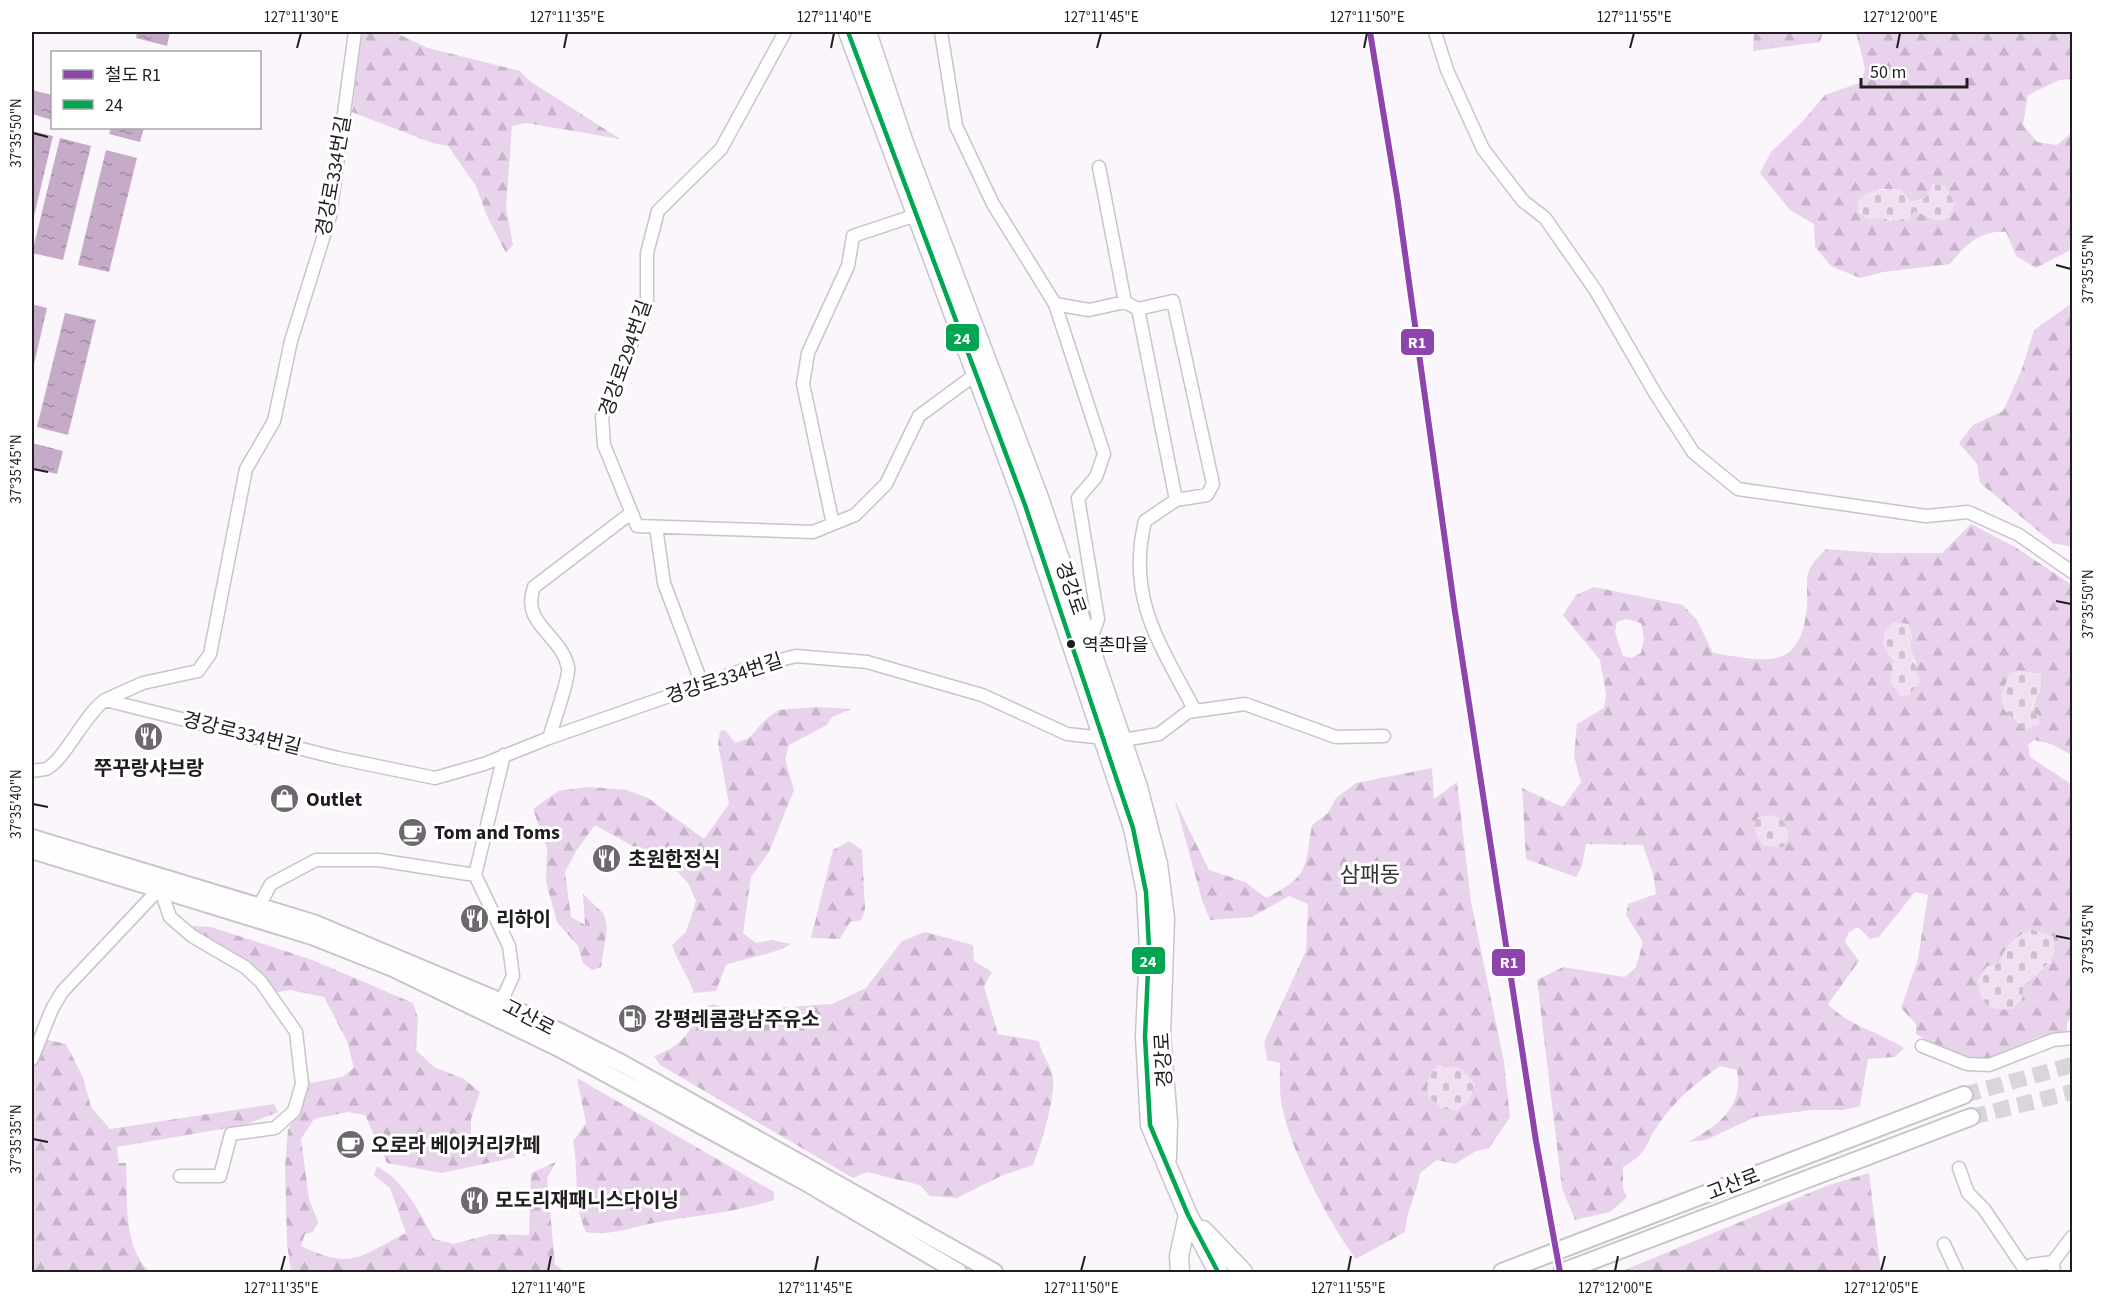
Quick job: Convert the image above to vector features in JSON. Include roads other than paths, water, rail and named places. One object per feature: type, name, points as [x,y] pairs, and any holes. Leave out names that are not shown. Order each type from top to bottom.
[{"type":"main road","name":"경강로","points":[[848,32],[1114,739],[1158,864],[1165,918],[1161,1034],[1168,1122],[1167,1166],[1188,1215],[1218,1272]]},
{"type":"main road","name":"경강로","points":[[867,32],[904,143],[1038,495],[1090,642],[1114,739]]},
{"type":"main road","points":[[1180,1272],[1179,1256],[1188,1215]]},
{"type":"main road","points":[[1188,1215],[1243,1272]]},
{"type":"street","name":"경강로334번길","points":[[105,700],[142,683],[198,671],[210,654],[246,469],[274,421],[291,341],[330,216],[355,32]]},
{"type":"street","name":"경강로294번길","points":[[631,513],[604,445],[602,417],[647,305],[647,253],[658,211],[721,149],[785,32]]},
{"type":"street","points":[[941,32],[956,126],[993,204],[1055,303],[1104,454],[1096,477],[1078,498],[1098,619],[1090,642]]},
{"type":"street","points":[[1435,32],[1447,70],[1483,149],[1523,201],[1545,218],[1596,291],[1655,393],[1693,452],[1738,489],[1926,516],[1968,512],[2019,535],[2073,572]]},
{"type":"street","points":[[1099,167],[1125,302]]},
{"type":"street","points":[[833,524],[803,384],[808,353],[848,266],[853,236],[916,215]]},
{"type":"street","points":[[1055,303],[1089,310],[1125,302],[1138,309],[1173,301],[1213,484],[1207,495],[1176,500],[1145,521],[1140,540],[1140,590],[1146,616],[1195,711],[1245,704],[1336,737],[1384,736]]},
{"type":"street","points":[[1138,309],[1176,500]]},
{"type":"street","points":[[549,738],[569,670],[563,651],[533,617],[530,599],[534,587],[631,513],[637,526],[813,532],[855,515],[886,484],[919,416],[976,374]]},
{"type":"street","points":[[656,527],[664,583],[702,684]]},
{"type":"street","name":"경강로334번길","points":[[105,700],[338,758],[435,778],[749,668],[796,656],[867,662],[982,694],[1067,734],[1114,739],[1159,734],[1188,712],[1195,711]]},
{"type":"street","points":[[32,771],[47,769],[68,745],[92,710],[105,700]]},
{"type":"street","points":[[501,1002],[513,976],[509,946],[475,875],[504,755]]},
{"type":"street","name":"고산로","points":[[32,838],[313,923],[501,1002],[623,1064],[994,1272]]},
{"type":"street","name":"고산로","points":[[32,850],[312,936],[414,978],[572,1055],[809,1185],[958,1272]]},
{"type":"street","points":[[259,906],[271,884],[316,860],[378,860],[475,875]]},
{"type":"street","points":[[32,1059],[52,1009],[62,992],[138,914],[160,888]]},
{"type":"street","points":[[160,888],[170,917],[192,936],[245,967],[261,982],[296,1032],[302,1083],[294,1111],[275,1128],[231,1134],[220,1176],[180,1176]]},
{"type":"street","points":[[1922,1046],[1967,1064],[1989,1065],[2053,1040],[2073,1038]]},
{"type":"street","name":"고산로","points":[[1502,1272],[1964,1095]]},
{"type":"street","name":"고산로","points":[[1562,1272],[1971,1117]]},
{"type":"street","points":[[1959,1168],[1968,1193],[1984,1209],[2026,1272],[2031,1265],[2053,1267],[2073,1237]]},
{"type":"street","points":[[1944,1244],[1957,1272]]},
{"type":"water","points":[[137,32],[170,32],[167,46],[136,38]]},
{"type":"water","points":[[32,90],[51,95],[51,120],[32,114]]},
{"type":"water","points":[[111,129],[144,129],[140,142],[109,134]]},
{"type":"water","points":[[32,131],[53,136],[32,225]]},
{"type":"water","points":[[60,138],[91,146],[63,260],[32,253]]},
{"type":"water","points":[[106,150],[137,158],[109,272],[78,265]]},
{"type":"water","points":[[32,304],[47,308],[32,373]]},
{"type":"water","points":[[65,313],[96,320],[68,435],[37,427]]},
{"type":"water","points":[[32,443],[63,451],[57,474],[32,468]]},
{"type":"tunnel","points":[[1964,1095],[2072,1065]]},
{"type":"tunnel","points":[[1971,1117],[2072,1092]]},
{"type":"rail line","name":"R1","points":[[1370,32],[1397,196],[1455,612],[1536,1141],[1560,1272]]},
{"type":"place","name":"역촌마을","points":[[1071,644]]},
{"type":"place","name":"쭈꾸랑샤브랑","points":[[149,737]]},
{"type":"place","name":"Outlet","points":[[285,799]]},
{"type":"place","name":"Tom and Toms","points":[[413,832]]},
{"type":"place","name":"초원한정식","points":[[607,859]]},
{"type":"place","name":"리하이","points":[[475,919]]},
{"type":"place","name":"강평레콤광남주유소","points":[[633,1019]]},
{"type":"place","name":"오로라 베이커리카페","points":[[350,1145]]},
{"type":"place","name":"모도리재패니스다이닝","points":[[474,1200]]},
{"type":"district","name":"삼패동","points":[[1370,874]]}]
